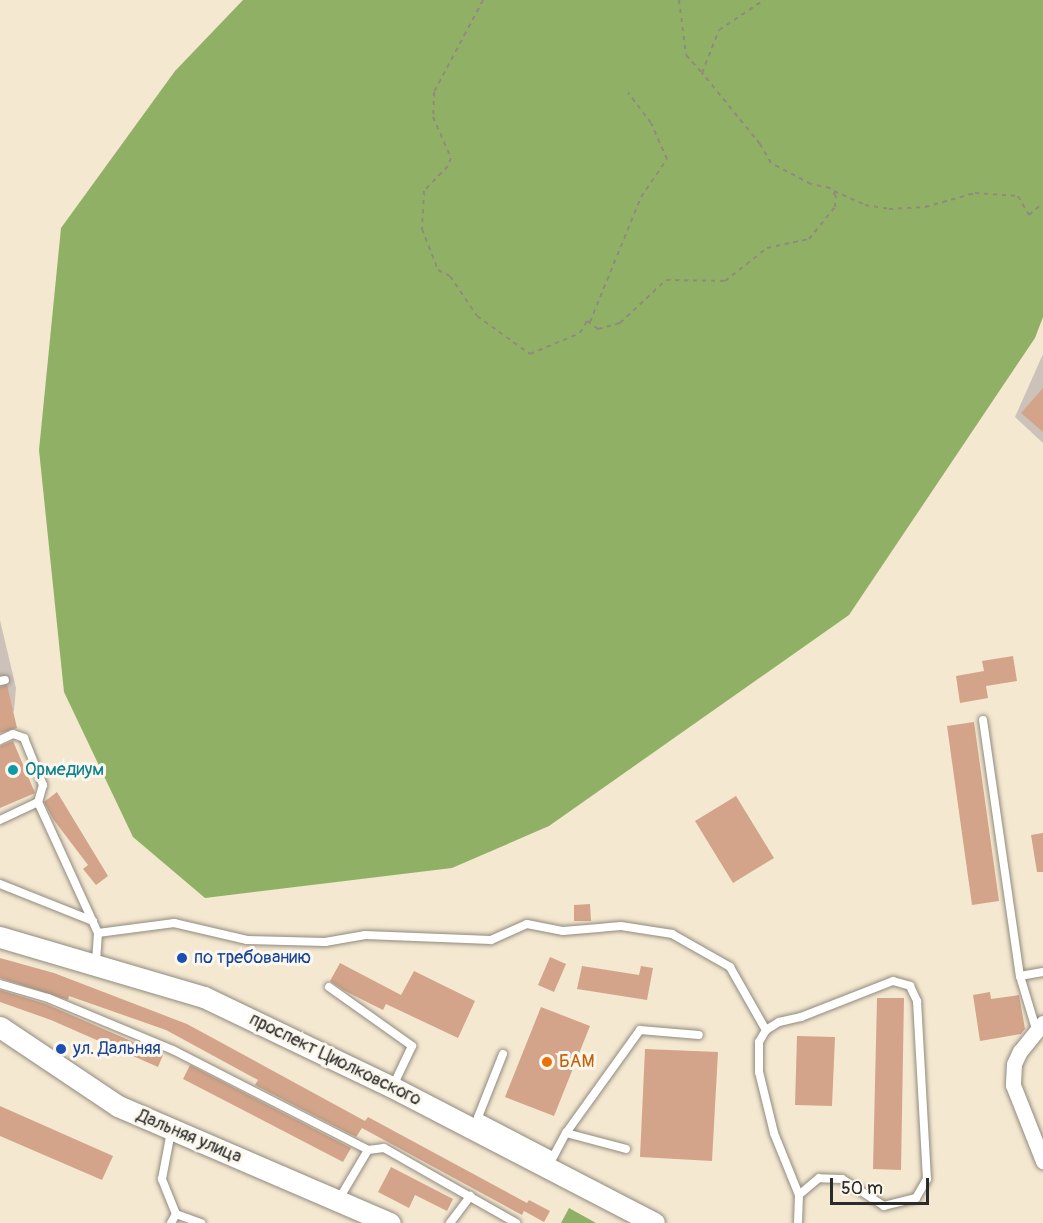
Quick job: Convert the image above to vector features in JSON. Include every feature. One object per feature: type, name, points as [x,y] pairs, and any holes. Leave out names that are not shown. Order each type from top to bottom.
[{"type":"main road","name":"проспект Циолковского","points":[[0,937],[96,963],[204,997],[550,1162],[654,1223]]},
{"type":"main road","name":"Дальняя улица","points":[[0,1028],[118,1106],[339,1199],[390,1223]]},
{"type":"street","points":[[1039,1026],[1014,1064],[1013,1085],[1043,1161]]},
{"type":"lane","points":[[983,720],[1020,976],[1039,1026]]},
{"type":"lane","points":[[0,740],[13,734],[24,738],[43,785],[38,802],[98,933],[96,963]]},
{"type":"lane","points":[[0,820],[38,802]]},
{"type":"lane","points":[[0,884],[93,921]]},
{"type":"lane","points":[[98,933],[174,923],[247,940],[325,942],[365,935],[491,940],[527,924],[563,931],[621,926],[672,934],[730,967],[766,1030]]},
{"type":"lane","points":[[1020,976],[1043,972]]},
{"type":"lane","points":[[798,1223],[799,1195],[774,1134],[759,1072],[759,1042],[766,1030],[893,981],[910,986],[917,1001],[927,1179],[916,1198],[884,1206],[842,1179],[819,1178],[799,1195]]},
{"type":"lane","points":[[0,984],[48,998],[173,1050],[368,1150],[384,1148],[516,1223]]},
{"type":"lane","points":[[329,987],[412,1046],[392,1087]]},
{"type":"lane","points":[[503,1054],[478,1117],[550,1162],[566,1133],[640,1029],[699,1035]]},
{"type":"lane","points":[[171,1130],[162,1179],[176,1214],[201,1223]]},
{"type":"lane","points":[[566,1133],[626,1149]]},
{"type":"lane","points":[[339,1199],[368,1150]]},
{"type":"lane","points":[[450,1223],[470,1196]]},
{"type":"lane","points":[[171,1223],[176,1214]]},
{"type":"path","points":[[483,0],[434,92],[433,117],[450,158],[448,166],[424,191],[422,229],[438,270],[450,276],[477,316],[530,354],[580,333],[583,325],[590,322],[641,197],[668,159],[651,123],[628,93]]},
{"type":"path","points":[[679,0],[686,55],[760,144],[771,163],[865,205],[889,209],[925,207],[975,193],[1018,196],[1029,214],[1043,203]]},
{"type":"path","points":[[702,73],[718,30],[764,0]]},
{"type":"path","points":[[590,322],[598,329],[620,323],[666,280],[725,281],[767,248],[809,239],[835,207],[834,191]]},
{"type":"shaded area","points":[[1043,354],[1043,443],[1015,417]]},
{"type":"shaded area","points":[[0,620],[16,688],[14,711],[0,719]]},
{"type":"green space","points":[[243,0],[1043,0],[1043,317],[1035,338],[849,615],[549,826],[452,868],[205,898],[133,837],[64,692],[39,450],[61,228],[175,71]]},
{"type":"green space","points":[[569,1208],[596,1223],[561,1223]]},
{"type":"building","points":[[1043,388],[1043,432],[1021,413]]},
{"type":"building","points":[[1013,656],[1017,681],[986,686],[988,698],[960,703],[956,676],[984,671],[982,661]]},
{"type":"building","points":[[7,685],[17,728],[0,733],[0,687]]},
{"type":"building","points":[[974,722],[999,901],[972,905],[947,726]]},
{"type":"building","name":"Ормедиум","points":[[13,741],[35,793],[0,808],[0,746]]},
{"type":"building","points":[[57,792],[108,876],[96,885],[83,869],[88,865],[53,819],[44,802]]},
{"type":"building","points":[[736,796],[774,858],[733,883],[695,821]]},
{"type":"building","points":[[1043,833],[1043,872],[1037,872],[1031,835]]},
{"type":"building","points":[[590,904],[591,921],[574,921],[574,905]]},
{"type":"building","points":[[550,957],[566,964],[554,992],[538,985]]},
{"type":"building","points":[[0,958],[54,973],[187,1024],[365,1121],[368,1117],[527,1203],[529,1200],[550,1211],[544,1222],[524,1211],[522,1215],[362,1128],[356,1137],[255,1085],[258,1080],[166,1030],[69,996],[68,1000],[0,978]]},
{"type":"building","points":[[340,963],[401,995],[414,971],[475,1001],[458,1038],[386,1004],[383,1010],[345,991],[330,981]]},
{"type":"building","points":[[582,966],[639,975],[641,966],[653,968],[647,1000],[577,989]]},
{"type":"building","points":[[0,990],[46,1004],[163,1055],[158,1067],[51,1020],[0,1002]]},
{"type":"building","points":[[990,992],[991,999],[1019,995],[1025,1029],[1021,1034],[980,1041],[973,995]]},
{"type":"building","points":[[877,998],[904,998],[901,1170],[873,1169]]},
{"type":"building","name":"БАМ","points":[[541,1007],[590,1026],[554,1116],[505,1097]]},
{"type":"building","points":[[797,1036],[835,1037],[832,1106],[795,1105]]},
{"type":"building","points":[[645,1049],[718,1052],[712,1161],[640,1157]]},
{"type":"building","points":[[190,1065],[351,1148],[343,1162],[183,1079]]},
{"type":"building","points":[[0,1106],[113,1156],[102,1180],[0,1136]]},
{"type":"building","points":[[391,1167],[453,1199],[447,1211],[415,1195],[409,1208],[378,1192]]},
{"type":"place","name":"Ормедиум","points":[[13,770]]},
{"type":"place","name":"по требованию","points":[[182,958]]},
{"type":"place","name":"ул. Дальняя","points":[[61,1049]]},
{"type":"place","name":"БАМ","points":[[547,1062]]}]
